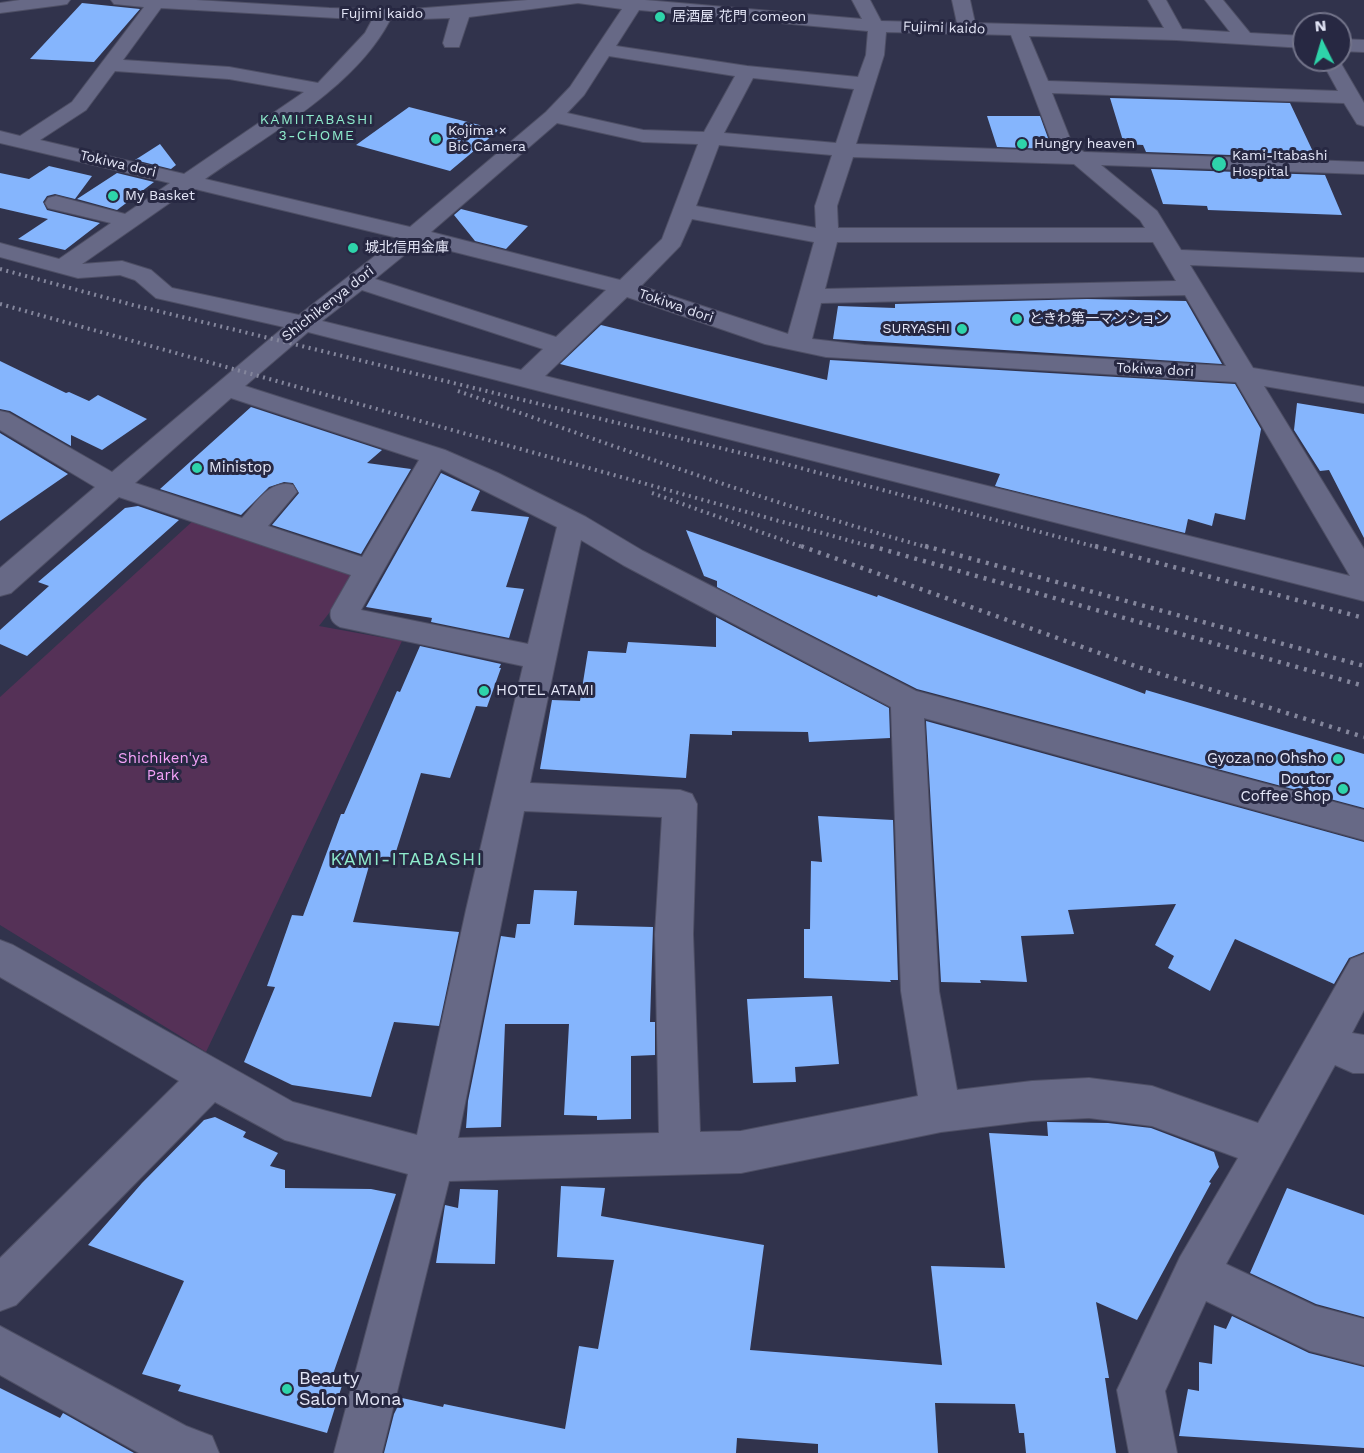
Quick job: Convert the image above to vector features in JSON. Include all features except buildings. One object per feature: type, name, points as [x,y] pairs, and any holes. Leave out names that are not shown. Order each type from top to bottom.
[{"type":"street","points":[[0,8],[61,0]]},
{"type":"street","name":"Fujimi kaido","points":[[120,0],[313,13],[384,14],[461,13],[572,0]]},
{"type":"street","name":"Fujimi kaido","points":[[585,0],[647,3],[876,26],[1176,34],[1292,41]]},
{"type":"street","points":[[798,345],[813,296],[827,236],[826,206],[875,55],[876,26],[861,0]]},
{"type":"street","points":[[961,0],[967,29]]},
{"type":"street","points":[[1157,0],[1176,34]]},
{"type":"street","points":[[1214,0],[1244,38]]},
{"type":"street","points":[[24,142],[79,106],[157,2]]},
{"type":"street","name":"Shichikenya dori","points":[[0,585],[303,324],[415,234],[553,116],[577,91],[604,50],[647,3]]},
{"type":"street","points":[[452,43],[461,13]]},
{"type":"street","points":[[62,267],[321,89],[373,35],[384,14]]},
{"type":"street","points":[[1018,30],[1064,149],[1079,158],[1149,216],[1364,574]]},
{"type":"street","points":[[604,50],[747,72],[865,84]]},
{"type":"street","points":[[108,65],[229,74],[321,89]]},
{"type":"street","points":[[526,380],[607,301],[638,277],[672,240],[711,138],[747,72]]},
{"type":"street","points":[[1337,72],[1364,120]]},
{"type":"street","points":[[1039,87],[1351,97]]},
{"type":"street","points":[[553,116],[643,135],[711,138],[844,150],[1364,168]]},
{"type":"street","name":"Tokiwa dori","points":[[0,136],[415,234],[624,288],[798,345],[864,352],[1246,375],[1364,395]]},
{"type":"street","points":[[56,203],[128,221]]},
{"type":"street","points":[[685,211],[827,236],[1161,235]]},
{"type":"street","points":[[0,250],[78,271],[122,268],[143,275],[164,292],[303,324],[1364,590]]},
{"type":"street","points":[[1173,257],[1364,265]]},
{"type":"street","points":[[358,281],[562,347]]},
{"type":"street","points":[[813,296],[1192,288]]},
{"type":"street","points":[[228,388],[435,456],[576,524],[633,558],[907,701],[1364,825]]},
{"type":"street","points":[[0,419],[116,486],[370,570]]},
{"type":"street","points":[[435,456],[346,610],[345,616],[351,620],[541,658]]},
{"type":"street","points":[[248,529],[283,492]]},
{"type":"street","points":[[358,1453],[433,1160],[509,796],[569,531],[576,524]]},
{"type":"street","points":[[907,701],[920,991],[941,1112]]},
{"type":"street","points":[[509,796],[680,804],[674,934],[680,1153]]},
{"type":"street","points":[[0,957],[285,1120],[433,1160],[741,1152],[941,1112],[1032,1101],[1089,1098],[1152,1106],[1268,1148]]},
{"type":"street","points":[[1153,1453],[1141,1390],[1196,1273],[1268,1148],[1346,1047],[1364,971]]},
{"type":"street","points":[[0,1289],[210,1079]]},
{"type":"street","points":[[1196,1273],[1310,1328],[1364,1342]]},
{"type":"street","points":[[0,1349],[176,1448],[195,1453]]},
{"type":"green space","name":"Shichiken'ya Park","points":[[195,519],[361,572],[319,626],[402,641],[206,1052],[0,925],[0,697]]},
{"type":"railway","points":[[0,269],[133,305],[778,462],[1100,548]]},
{"type":"railway","points":[[0,304],[876,548]]},
{"type":"railway","points":[[458,391],[811,513],[930,548]]},
{"type":"railway","points":[[652,493],[805,548]]},
{"type":"railway","points":[[801,546],[1138,667],[1364,737]]},
{"type":"railway","points":[[871,546],[1364,686]]},
{"type":"railway","points":[[925,546],[1364,666]]},
{"type":"railway","points":[[1095,546],[1364,618]]},
{"type":"place","name":"居酒屋 花門 comeon","points":[[660,17]]},
{"type":"place","name":"Kojima × Bic Camera","points":[[436,139]]},
{"type":"place","name":"Hungry heaven","points":[[1022,144]]},
{"type":"place","name":"Kami-Itabashi Hospital","points":[[1219,164]]},
{"type":"place","name":"My Basket","points":[[113,196]]},
{"type":"place","name":"城北信用金庫","points":[[353,248]]},
{"type":"place","name":"ときわ第一マンション","points":[[1017,319]]},
{"type":"place","name":"SURYASHI","points":[[962,329]]},
{"type":"place","name":"Ministop","points":[[197,468]]},
{"type":"place","name":"HOTEL ATAMI","points":[[484,691]]},
{"type":"place","name":"Gyoza no Ohsho","points":[[1338,759]]},
{"type":"place","name":"Doutor Coffee Shop","points":[[1343,789]]},
{"type":"place","name":"Beauty Salon Mona","points":[[287,1389]]},
{"type":"district","name":"KAMIITABASHI 3-CHOME","points":[[317,128]]},
{"type":"district","name":"KAMI-ITABASHI","points":[[407,860]]}]
